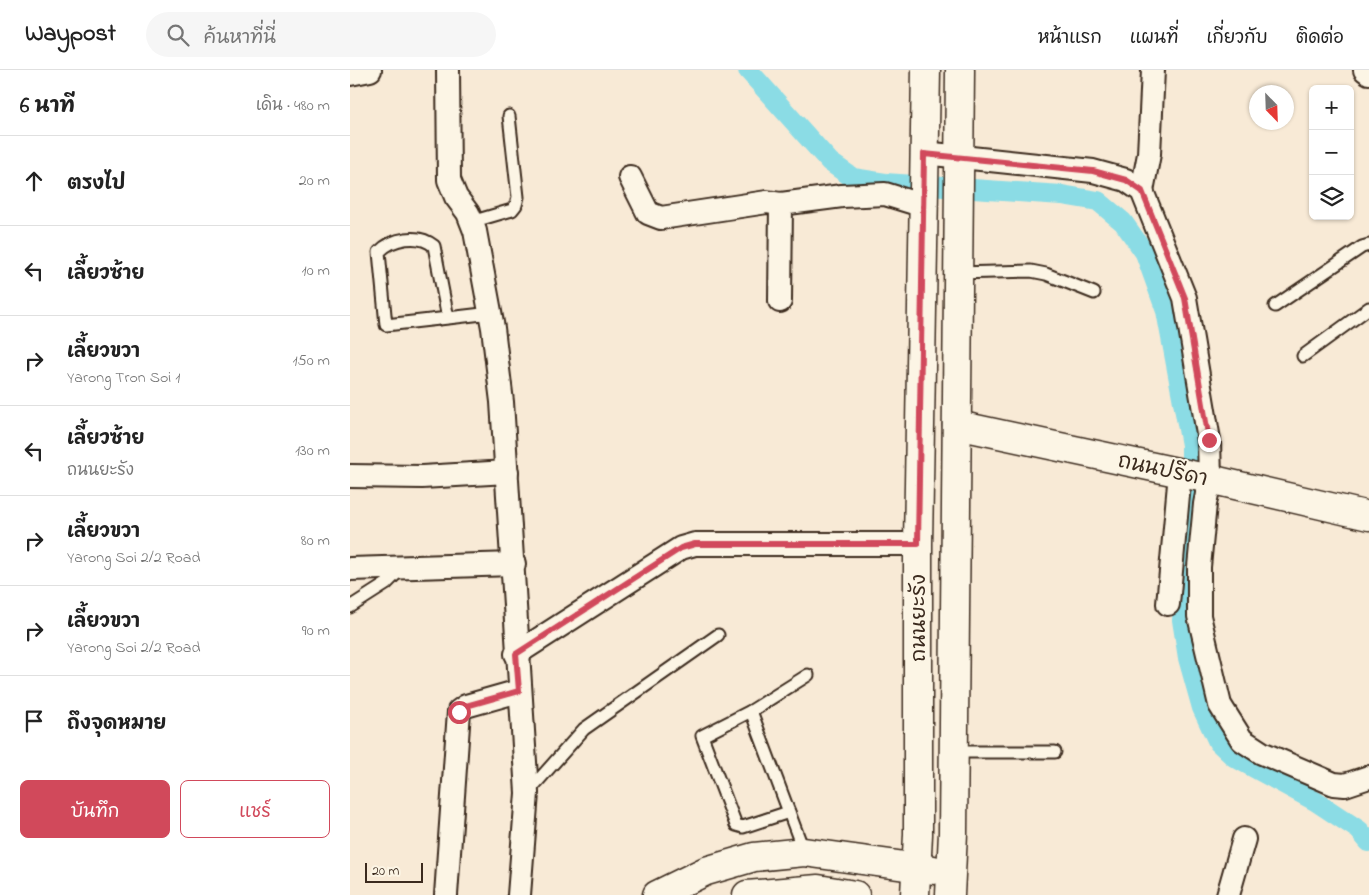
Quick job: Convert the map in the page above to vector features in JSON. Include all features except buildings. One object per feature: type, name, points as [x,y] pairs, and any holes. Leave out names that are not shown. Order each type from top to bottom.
[{"type":"main road","name":"ถนนยะรัง","points":[[915,895],[917,868],[918,544],[926,70]]},
{"type":"main road","name":"ถนนยะรัง","points":[[951,884],[954,752],[960,70]]},
{"type":"main road","name":"ถนนปรีดา","points":[[956,424],[1369,516]]},
{"type":"main road","points":[[657,895],[706,871],[754,857],[804,852],[917,868],[951,884]]},
{"type":"main road","points":[[747,895],[818,889],[855,895]]},
{"type":"street","points":[[350,74],[370,70]]},
{"type":"street","points":[[448,70],[449,180],[471,222],[491,313],[502,402],[514,564],[516,654],[527,793],[518,895]]},
{"type":"street","points":[[1153,70],[1149,154],[1142,191],[1185,298],[1209,440],[1195,476],[1168,604]]},
{"type":"street","points":[[1364,70],[1369,73]]},
{"type":"street","points":[[924,159],[1093,171],[1126,180],[1142,191]]},
{"type":"street","points":[[630,177],[648,213],[660,218],[767,202],[781,204],[842,196],[885,194],[924,203]]},
{"type":"street","points":[[780,301],[781,204]]},
{"type":"street","points":[[350,476],[422,477],[507,472]]},
{"type":"street","points":[[1195,476],[1205,504],[1200,567],[1199,616],[1220,705],[1242,740],[1262,753],[1334,784],[1345,785],[1369,777]]},
{"type":"street","points":[[516,654],[681,548],[695,544],[918,544]]},
{"type":"street","points":[[350,569],[514,564]]},
{"type":"street","points":[[446,895],[459,712],[466,706],[519,691]]},
{"type":"street","points":[[1228,895],[1244,839]]},
{"type":"lane","points":[[471,222],[512,210],[516,205],[518,197],[509,116]]},
{"type":"lane","points":[[448,318],[434,246],[426,239],[406,238],[384,246],[379,252],[386,325],[448,318],[491,313]]},
{"type":"lane","points":[[1275,306],[1362,247],[1369,245]]},
{"type":"lane","points":[[958,273],[1030,271],[1046,274],[1094,293]]},
{"type":"lane","points":[[1303,356],[1369,308]]},
{"type":"lane","points":[[350,607],[386,584],[403,568]]},
{"type":"lane","points":[[527,793],[584,729],[718,635]]},
{"type":"lane","points":[[789,812],[744,827],[736,825],[702,736],[751,711],[808,675]]},
{"type":"lane","points":[[751,711],[804,852]]},
{"type":"lane","points":[[954,752],[1055,752]]},
{"type":"waterway","points":[[748,70],[830,162],[853,178],[885,183],[1062,195],[1098,201],[1123,222],[1145,253],[1166,311],[1191,445],[1191,553],[1182,620],[1188,658],[1202,708],[1218,742],[1234,757],[1315,801],[1359,830],[1369,842]]},
{"type":"route","points":[[459,712],[466,706],[519,691],[516,654],[681,548],[695,544],[918,544],[924,154],[959,156],[1093,171],[1126,180],[1142,191],[1185,298],[1209,440]]}]
